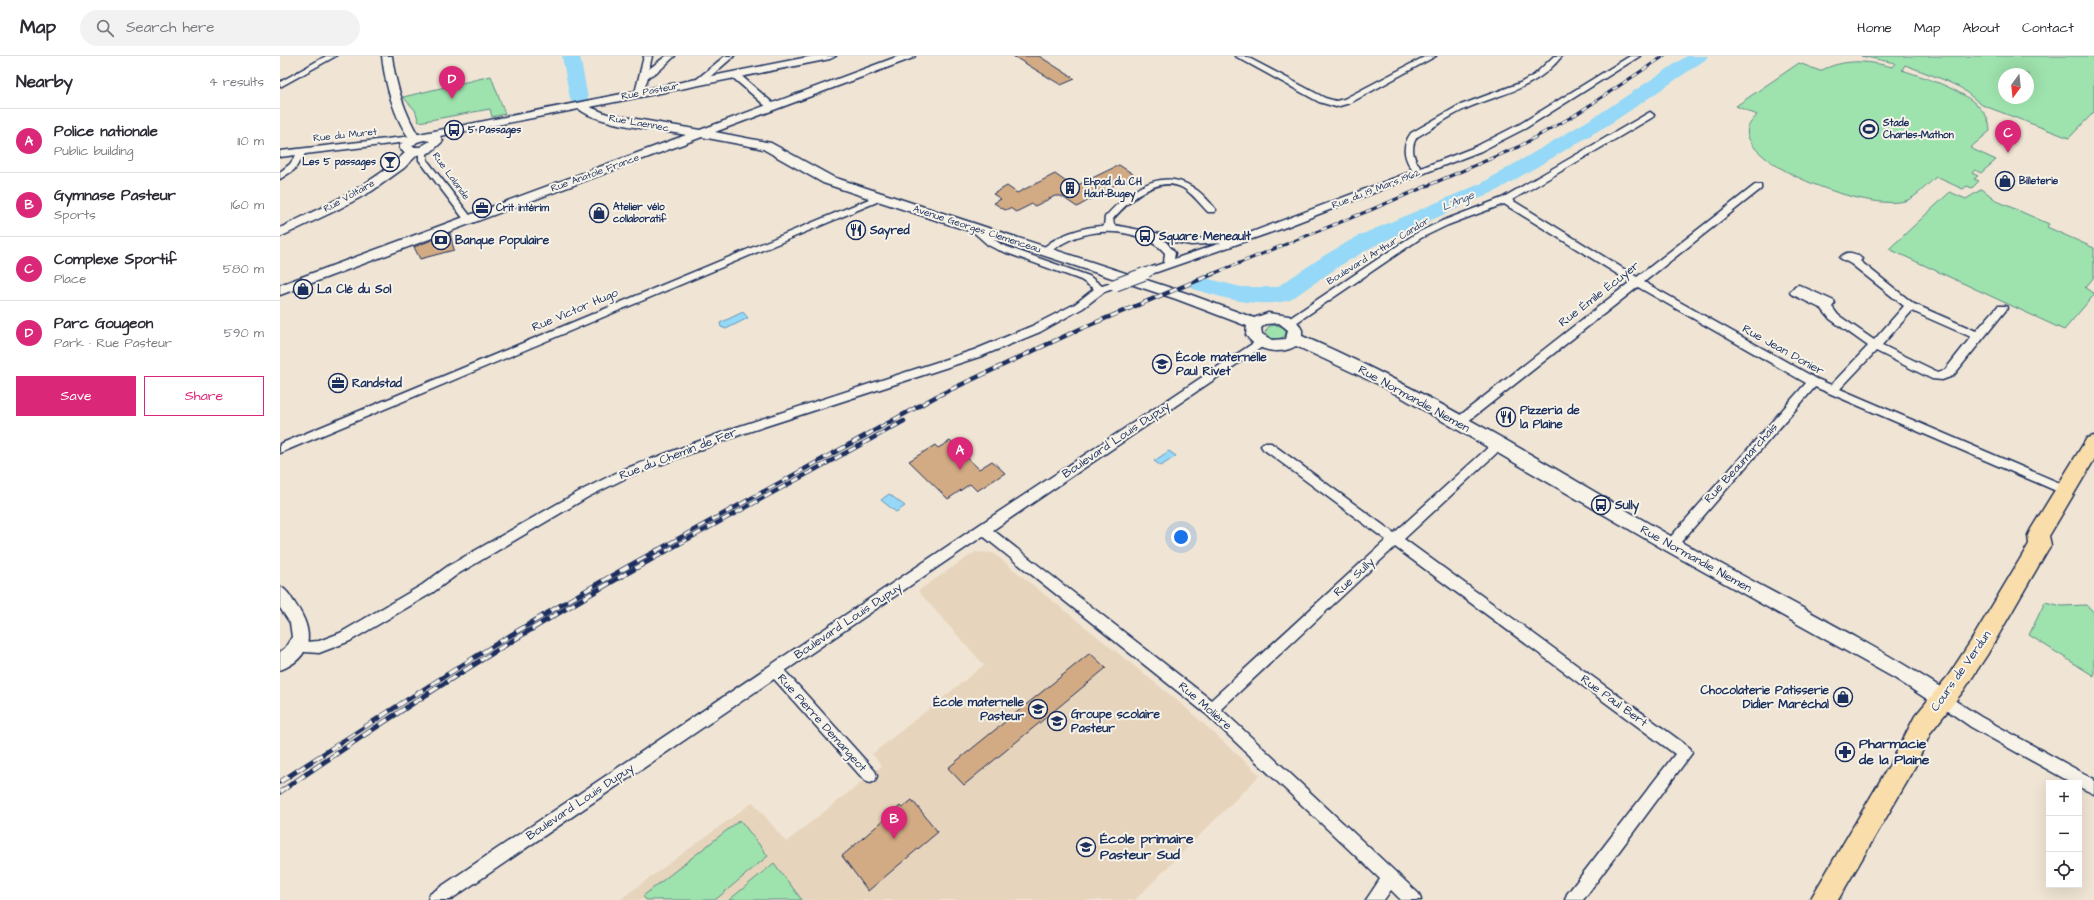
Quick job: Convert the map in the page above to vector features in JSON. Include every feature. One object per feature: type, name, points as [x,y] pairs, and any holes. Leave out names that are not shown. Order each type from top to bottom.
[{"type":"main road","name":"Rue Pasteur","points":[[416,147],[469,127],[830,56]]},
{"type":"main road","name":"Rue Anatole France","points":[[280,290],[909,56]]},
{"type":"main road","name":"Rue Laennec","points":[[581,105],[588,111],[605,117],[701,133]]},
{"type":"main road","name":"Rue Pasteur","points":[[416,147],[431,147],[469,127]]},
{"type":"main road","name":"Avenue Georges Clemenceau","points":[[701,133],[768,146],[809,171],[828,180],[1181,296],[1256,324]]},
{"type":"main road","points":[[416,147],[433,136],[437,139],[436,143],[431,147]]},
{"type":"main road","name":"Rue Voltaire","points":[[280,233],[355,194],[416,147]]},
{"type":"main road","points":[[1268,318],[1283,319],[1289,322],[1296,330],[1294,339],[1290,342],[1279,346],[1261,342],[1254,336],[1253,332],[1256,324],[1268,318]]},
{"type":"main road","name":"Rue Normandie Niemen","points":[[1294,339],[1368,372],[1671,545],[1903,673],[1943,700]]},
{"type":"main road","name":"Cours de Verdun","points":[[1823,900],[1898,773],[1923,724],[1943,700],[1979,648],[2040,545],[2038,536],[2094,443]]},
{"type":"street","points":[[280,85],[332,56]]},
{"type":"street","points":[[387,56],[387,63],[398,104],[404,114],[410,135],[416,147]]},
{"type":"street","points":[[639,93],[648,56]]},
{"type":"street","points":[[644,76],[657,68],[671,56]]},
{"type":"street","points":[[700,81],[730,56]]},
{"type":"street","points":[[1239,56],[1322,100],[1336,104],[1347,101],[1430,56]]},
{"type":"street","points":[[1420,173],[1414,167],[1408,149],[1410,140],[1414,135],[1461,108],[1523,85],[1537,77],[1558,56]]},
{"type":"street","name":"Rue du 19 Mars 1962","points":[[1100,290],[1169,264],[1244,239],[1420,173],[1478,149],[1523,126],[1636,56]]},
{"type":"street","points":[[735,74],[772,107]]},
{"type":"street","name":"Boulevard Arthur Candor","points":[[1289,322],[1418,236],[1445,223],[1505,200],[1650,115]]},
{"type":"street","name":"Rue du Muret","points":[[280,154],[302,151],[416,147]]},
{"type":"street","name":"Rue Lalande","points":[[416,147],[469,220]]},
{"type":"street","points":[[280,176],[291,170],[296,164],[302,151]]},
{"type":"street","points":[[1109,227],[1108,219],[1117,208],[1140,191],[1162,181],[1186,186],[1211,210]]},
{"type":"street","name":"Rue Émile Écuyer","points":[[1458,423],[1758,187]]},
{"type":"street","name":"Rue Victor Hugo","points":[[280,449],[880,198]]},
{"type":"street","name":"Rue Jean Donier","points":[[1505,200],[1637,281],[1813,382],[2065,490]]},
{"type":"street","points":[[1045,252],[1051,246],[1063,239],[1092,229],[1109,227],[1162,237],[1201,242],[1244,239]]},
{"type":"street","points":[[975,229],[995,245],[1085,278],[1096,285],[1100,290]]},
{"type":"street","points":[[1140,233],[1159,242],[1168,249],[1169,264]]},
{"type":"street","points":[[1162,237],[1178,246],[1181,260]]},
{"type":"street","points":[[1855,262],[1910,306],[1978,336]]},
{"type":"street","name":"Rue du Chemin de Fer","points":[[296,647],[319,647],[345,637],[427,589],[453,570],[584,494],[626,473],[741,430],[978,353],[1036,329],[1079,306],[1100,290]]},
{"type":"street","points":[[1832,390],[1875,346],[1910,306]]},
{"type":"street","points":[[1826,307],[1834,316],[1875,346],[1930,374],[1942,376],[1949,373],[2002,308]]},
{"type":"street","name":"Boulevard Louis Dupuy","points":[[436,900],[1261,342]]},
{"type":"street","name":"Rue Beaumarchais","points":[[1671,545],[1813,382]]},
{"type":"street","points":[[1267,446],[1395,540]]},
{"type":"street","name":"Rue Sully","points":[[1211,709],[1497,446]]},
{"type":"street","name":"Rue Molière","points":[[983,529],[1211,709],[1413,900]]},
{"type":"street","name":"Rue Paul Bert","points":[[1395,540],[1685,753],[1573,900]]},
{"type":"street","points":[[280,594],[302,630],[302,638],[296,647],[280,662]]},
{"type":"street","name":"Rue Pierre Demangeot","points":[[775,670],[870,776]]},
{"type":"street","name":"Rue Normandie Niemen","points":[[1943,700],[1976,722],[2094,787]]},
{"type":"street","points":[[1374,900],[1390,879]]},
{"type":"shaded area","name":"Groupe scolaire Pasteur","points":[[975,552],[993,553],[1184,706],[1260,775],[1135,900],[623,900],[622,898],[753,802],[786,842],[882,766],[872,754],[984,665],[918,591]]},
{"type":"green space","name":"Stade Charles-Mathon","points":[[1861,56],[2094,56],[2094,112],[2069,138],[1982,105],[1961,88],[1905,65],[1902,70],[1942,84],[1970,99],[1980,108],[1988,119],[1990,131],[1970,148],[1996,160],[1981,173],[1975,170],[1972,173],[1978,176],[1974,179],[1979,181],[1972,188],[1967,186],[1963,189],[1936,177],[1919,193],[1908,200],[1892,202],[1870,201],[1846,195],[1819,186],[1794,175],[1773,163],[1756,150],[1747,133],[1748,127],[1757,115],[1736,106],[1799,63],[1820,71],[1837,64],[1855,62],[1873,63],[1892,67],[1895,63]]},
{"type":"green space","points":[[491,76],[505,114],[492,117],[490,109],[419,122],[415,110],[403,97]]},
{"type":"green space","points":[[1982,189],[1997,201],[2049,224],[2047,227],[2094,248],[2094,277],[2085,288],[2094,293],[2094,295],[2064,330],[1889,249],[1950,192],[1966,199]]},
{"type":"green space","points":[[1276,325],[1283,327],[1286,331],[1285,336],[1277,340],[1270,338],[1265,332],[1269,326]]},
{"type":"green space","points":[[2045,602],[2062,606],[2086,605],[2094,612],[2094,676],[2029,635]]},
{"type":"green space","points":[[740,820],[768,856],[715,900],[646,900],[643,896]]},
{"type":"green space","points":[[774,863],[802,900],[729,900]]},
{"type":"water","points":[[743,312],[748,318],[726,329],[721,327],[720,323]]},
{"type":"water","points":[[1169,451],[1176,456],[1161,466],[1154,461]]},
{"type":"water","points":[[889,494],[905,506],[896,512],[881,500]]},
{"type":"building","points":[[1013,56],[1039,56],[1075,79],[1061,85]]},
{"type":"building","name":"Ehpad du CH Haut-Bugey","points":[[1119,165],[1136,176],[1122,184],[1120,182],[1077,207],[1061,196],[1055,196],[1035,206],[1032,204],[1016,212],[1010,208],[1005,210],[994,203],[1001,199],[993,194],[1007,186],[1017,193],[1055,174],[1069,184],[1076,186]]},
{"type":"building","name":"Banque Populaire","points":[[450,233],[454,250],[420,259],[414,247]]},
{"type":"building","points":[[950,441],[979,469],[992,461],[1005,473],[977,491],[970,484],[948,499],[909,461],[935,445],[938,448]]},
{"type":"building","name":"École maternelle Pasteur","points":[[1090,653],[1106,668],[964,785],[948,768]]},
{"type":"building","points":[[912,800],[938,832],[868,891],[842,856],[900,806],[902,808]]},
{"type":"waterway","name":"L'Ange","points":[[571,56],[579,98]]},
{"type":"waterway","name":"L'Ange","points":[[1201,284],[1241,295],[1282,295],[1333,260],[1366,241],[1489,187],[1606,118],[1699,56]]},
{"type":"railway","points":[[1210,275],[1373,209],[1518,147],[1575,115],[1664,56]]},
{"type":"railway","points":[[656,551],[937,396],[1080,329],[1213,274]]},
{"type":"railway","points":[[666,551],[904,421]]},
{"type":"railway","points":[[280,782],[514,633],[658,550]]},
{"type":"railway","points":[[280,792],[471,666],[618,578],[668,550]]},
{"type":"place","name":"Parc Gougeon","points":[[452,99]]},
{"type":"place","name":"Stade Charles-Mathon","points":[[1869,129]]},
{"type":"place","name":"5 Passages","points":[[454,130]]},
{"type":"place","name":"Complexe Sportif","points":[[2008,153]]},
{"type":"place","name":"Les 5 passages","points":[[390,162]]},
{"type":"place","name":"Billeterie","points":[[2005,181]]},
{"type":"place","name":"Ehpad du CH Haut-Bugey","points":[[1070,188]]},
{"type":"place","name":"Crit intérim","points":[[482,208]]},
{"type":"place","name":"Atelier vélo collaboratif","points":[[599,213]]},
{"type":"place","name":"Sayred","points":[[856,230]]},
{"type":"place","name":"Square Meneault","points":[[1145,236]]},
{"type":"place","name":"Banque Populaire","points":[[441,240]]},
{"type":"place","name":"La Clé du Sol","points":[[303,289]]},
{"type":"place","name":"École maternelle Paul Rivet","points":[[1162,364]]},
{"type":"place","name":"Randstad","points":[[338,383]]},
{"type":"place","name":"Pizzeria de la Plaine","points":[[1506,417]]},
{"type":"place","name":"Police nationale","points":[[960,470]]},
{"type":"place","name":"Sully","points":[[1601,505]]},
{"type":"place","name":"Chocolaterie Patisserie Didier Maréchal","points":[[1843,697]]},
{"type":"place","name":"École maternelle Pasteur","points":[[1038,709]]},
{"type":"place","name":"Groupe scolaire Pasteur","points":[[1057,721]]},
{"type":"place","name":"Pharmacie de la Plaine","points":[[1845,752]]},
{"type":"place","name":"Gymnase Pasteur","points":[[894,839]]},
{"type":"place","name":"École primaire Pasteur Sud","points":[[1086,847]]}]
